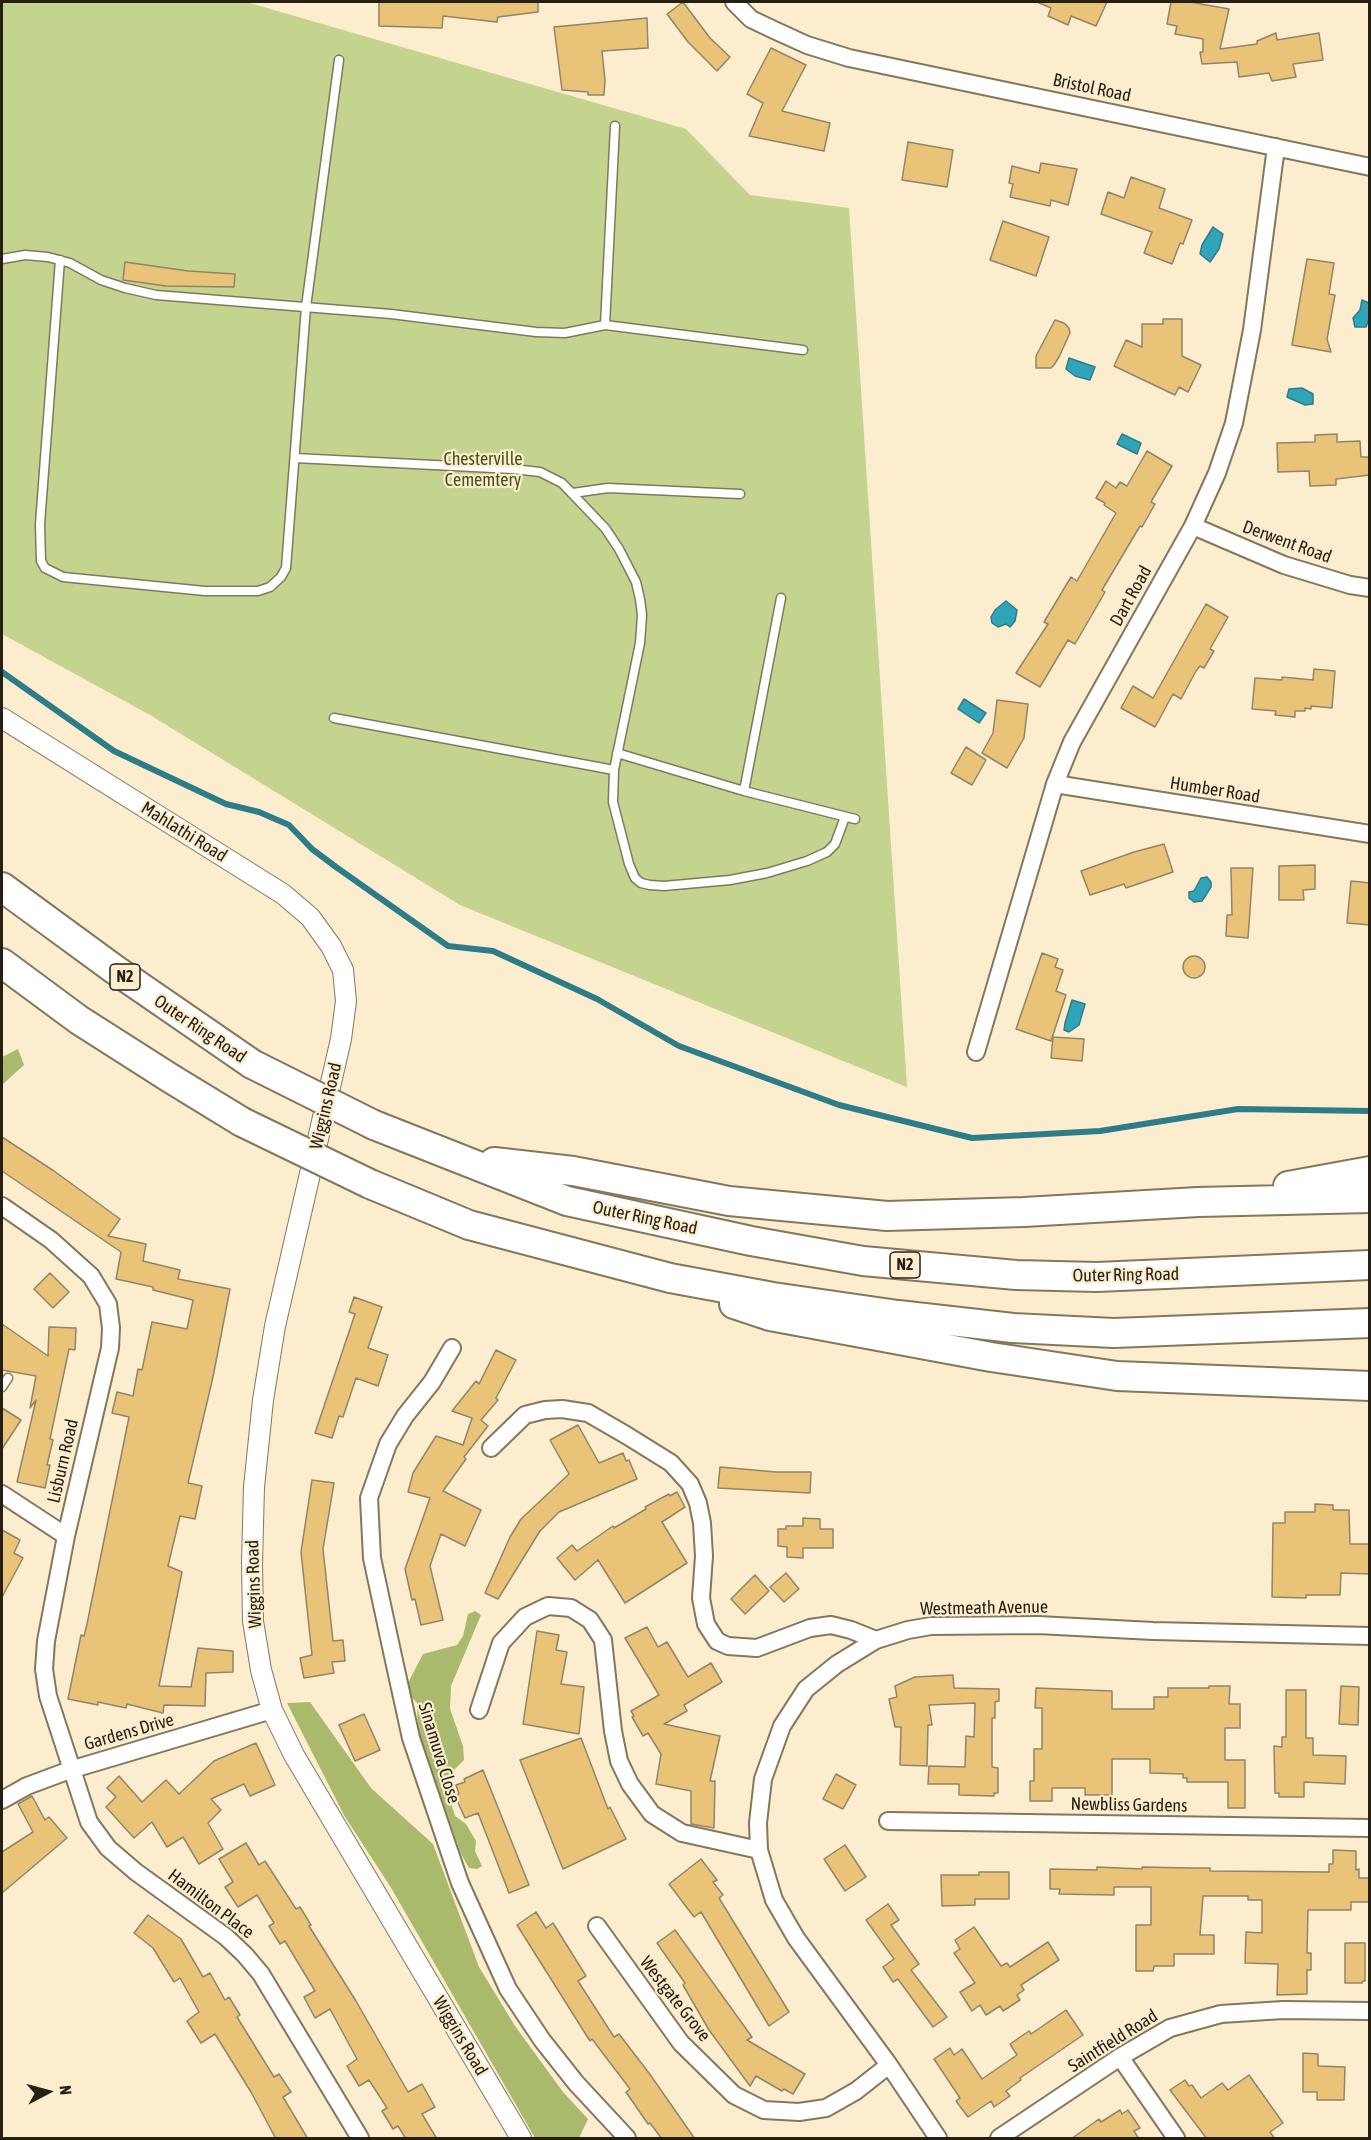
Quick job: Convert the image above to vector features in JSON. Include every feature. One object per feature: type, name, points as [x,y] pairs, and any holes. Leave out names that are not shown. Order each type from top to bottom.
[{"type":"highway","name":"Outer Ring Road","points":[[2,887],[114,969],[252,1064],[374,1125],[567,1201],[751,1241],[863,1261],[1016,1275],[1097,1277],[1370,1265]]},
{"type":"highway","points":[[2,963],[80,1020],[242,1122],[370,1184],[469,1225],[670,1278],[806,1302],[1013,1328],[1114,1332],[1370,1323]]},
{"type":"highway","points":[[453,1157],[573,1171],[729,1201],[887,1216],[1024,1212],[1198,1202],[1370,1198]]},
{"type":"highway","points":[[1198,1202],[1370,1171]]},
{"type":"highway","points":[[670,1278],[770,1317],[991,1357],[1117,1376],[1370,1386]]},
{"type":"highway","points":[[1295,1382],[1370,1380]]},
{"type":"street","name":"Bristol Road","points":[[734,2],[751,19],[807,45],[849,58],[1370,167]]},
{"type":"street","name":"Dart Road","points":[[976,1052],[1055,784],[1072,742],[1193,526],[1217,472],[1234,423],[1252,330],[1276,147]]},
{"type":"street","name":"Derwent Road","points":[[1193,526],[1284,565],[1350,585],[1370,588]]},
{"type":"street","name":"Mahlathi Road","points":[[2,718],[283,894],[310,917],[331,946],[342,970]]},
{"type":"street","name":"Humber Road","points":[[1055,784],[1370,834]]},
{"type":"street","name":"Wiggins Road","points":[[342,970],[346,1001],[341,1039],[274,1326],[263,1400],[254,1487],[253,1621],[261,1670],[272,1710],[294,1755],[520,2139]]},
{"type":"street","name":"Lisburn Road","points":[[2,1206],[51,1240],[91,1276],[108,1304],[111,1328],[110,1348],[66,1536],[46,1641],[44,1669],[48,1696],[70,1770]]},
{"type":"street","name":"Sinamuva Close","points":[[452,1348],[432,1382],[405,1416],[388,1444],[369,1498],[372,1557],[395,1668],[411,1738],[459,1883],[508,1989],[542,2040],[576,2083],[627,2139]]},
{"type":"street","points":[[491,1448],[525,1416],[545,1410],[562,1409],[588,1413],[671,1463],[690,1484],[698,1503],[702,1523],[704,1556],[700,1598],[706,1624],[717,1641],[728,1646],[757,1648],[810,1628],[831,1625],[876,1640]]},
{"type":"street","points":[[2,1494],[66,1536]]},
{"type":"street","points":[[480,1710],[501,1643],[525,1617],[548,1606],[571,1608],[590,1620],[603,1640],[613,1731],[619,1761],[630,1784],[652,1814],[682,1833],[759,1850]]},
{"type":"street","name":"Westmeath Avenue","points":[[938,2139],[889,2065],[796,1938],[774,1900],[759,1850],[758,1823],[763,1779],[782,1726],[806,1689],[837,1664],[876,1640],[931,1626],[1026,1625],[1370,1636]]},
{"type":"street","name":"Gardens Drive","points":[[2,1800],[27,1786],[70,1770],[272,1710]]},
{"type":"street","name":"Hamilton Place","points":[[70,1770],[88,1822],[108,1848],[135,1872],[226,1937],[261,1974],[360,2139]]},
{"type":"street","name":"Newbliss Gardens","points":[[888,1821],[1370,1828]]},
{"type":"street","name":"Westgate Grove","points":[[597,1926],[681,2043],[734,2095],[764,2110],[799,2112],[826,2108],[856,2091],[889,2065]]},
{"type":"street","name":"Saintfield Road","points":[[999,2139],[1120,2058],[1170,2028],[1221,2014],[1283,2010],[1370,2011]]},
{"type":"street","points":[[1120,2058],[1176,2139]]},
{"type":"lane","points":[[60,260],[40,524],[41,561],[45,568],[63,578],[205,591],[258,591],[270,587],[281,577],[285,568],[306,307],[339,60]]},
{"type":"lane","points":[[605,325],[615,126]]},
{"type":"lane","points":[[2,259],[25,255],[60,260],[101,280],[156,295],[391,314],[536,332],[565,333],[605,325],[803,350]]},
{"type":"lane","points":[[295,458],[540,472],[562,483],[605,528],[636,582],[642,615],[640,643],[614,770],[613,802],[629,864],[635,878],[641,883],[664,886],[730,880],[767,873],[807,861],[827,852],[835,844],[844,817]]},
{"type":"lane","points":[[573,493],[608,488],[740,494]]},
{"type":"lane","points":[[744,791],[781,598]]},
{"type":"lane","points":[[334,718],[614,770]]},
{"type":"lane","points":[[617,753],[744,791],[855,819]]},
{"type":"lane","points":[[2,1387],[8,1378]]},
{"type":"green space","name":"Chesterville Cememtery","points":[[2,2],[246,2],[686,129],[750,195],[849,208],[907,1087],[460,905],[150,715],[2,634]]},
{"type":"green space","points":[[18,1049],[24,1065],[2,1085],[2,1057]]},
{"type":"green space","points":[[475,1611],[481,1615],[451,1686],[450,1709],[463,1746],[464,1760],[444,1780],[455,1816],[466,1824],[476,1841],[475,1851],[482,1866],[477,1869],[469,1868],[461,1854],[418,1731],[417,1703],[409,1694],[408,1683],[423,1654],[457,1645],[463,1636],[468,1614]]},
{"type":"green space","points":[[310,1702],[371,1788],[433,1844],[479,1967],[515,2026],[563,2092],[588,2119],[579,2138],[535,2138],[390,1886],[345,1817],[287,1703]]},
{"type":"water","points":[[1213,227],[1223,234],[1219,249],[1210,262],[1200,254],[1202,245]]},
{"type":"water","points":[[1362,300],[1369,303],[1369,319],[1366,327],[1355,327],[1353,318],[1360,310]]},
{"type":"water","points":[[1069,358],[1095,367],[1090,380],[1075,376],[1066,369]]},
{"type":"water","points":[[1302,388],[1313,394],[1313,404],[1305,405],[1287,397],[1289,389]]},
{"type":"water","points":[[1122,434],[1141,443],[1137,454],[1117,444]]},
{"type":"water","points":[[1006,601],[1017,610],[1015,621],[1010,627],[1006,624],[998,627],[992,623],[991,617],[995,610]]},
{"type":"water","points":[[964,699],[986,713],[979,723],[958,709]]},
{"type":"water","points":[[1207,877],[1211,882],[1211,887],[1202,901],[1194,902],[1189,898],[1189,892],[1194,891],[1201,878]]},
{"type":"water","points":[[1072,1000],[1085,1004],[1079,1025],[1069,1032],[1064,1030]]},
{"type":"building","points":[[379,2],[538,2],[538,12],[498,17],[497,22],[443,16],[442,28],[379,26]]},
{"type":"building","points":[[683,2],[710,38],[730,57],[717,71],[688,42],[667,14]]},
{"type":"building","points":[[1037,2],[1107,2],[1096,26],[1071,16],[1068,25],[1048,16],[1051,8]]},
{"type":"building","points":[[1171,2],[1190,2],[1229,9],[1220,49],[1257,44],[1257,41],[1276,33],[1277,40],[1319,33],[1323,60],[1293,64],[1296,77],[1272,81],[1269,73],[1239,77],[1237,62],[1202,64],[1200,52],[1203,52],[1203,39],[1175,34],[1177,26],[1167,24]]},
{"type":"building","points":[[647,18],[648,48],[602,51],[604,95],[588,95],[588,92],[562,90],[554,27]]},
{"type":"building","points":[[771,48],[806,65],[782,111],[830,123],[824,151],[749,136],[763,103],[747,94]]},
{"type":"building","points":[[908,142],[953,150],[947,187],[902,180]]},
{"type":"building","points":[[1041,163],[1077,169],[1068,205],[1051,200],[1050,206],[1010,197],[1013,184],[1009,183],[1012,166],[1039,173]]},
{"type":"building","points":[[1131,177],[1165,189],[1159,208],[1192,220],[1172,264],[1144,253],[1152,232],[1101,214],[1108,192],[1124,198]]},
{"type":"building","points":[[1003,221],[1049,237],[1036,276],[990,260]]},
{"type":"building","points":[[1307,259],[1334,263],[1329,294],[1335,295],[1327,339],[1331,352],[1292,345]]},
{"type":"building","points":[[125,262],[188,271],[235,274],[234,287],[166,286],[123,280]]},
{"type":"building","points":[[1163,319],[1182,319],[1182,356],[1201,365],[1188,392],[1179,387],[1175,395],[1114,366],[1126,340],[1142,347],[1142,324],[1163,324]]},
{"type":"building","points":[[1055,320],[1064,323],[1070,333],[1054,365],[1051,368],[1036,368],[1036,356]]},
{"type":"building","points":[[1337,434],[1337,442],[1360,441],[1361,457],[1370,457],[1370,475],[1336,479],[1336,485],[1310,486],[1309,471],[1278,472],[1277,443],[1315,442],[1315,435]]},
{"type":"building","points":[[1147,451],[1172,466],[1151,502],[1155,504],[1102,590],[1105,592],[1075,644],[1068,640],[1040,687],[1016,673],[1048,624],[1044,622],[1071,577],[1077,581],[1116,513],[1096,498],[1106,481],[1116,488],[1120,482],[1127,486]]},
{"type":"building","points":[[1206,604],[1228,617],[1210,649],[1214,651],[1204,668],[1200,666],[1196,671],[1181,699],[1173,694],[1155,727],[1121,708],[1133,686],[1153,698]]},
{"type":"building","points":[[1314,669],[1335,671],[1332,708],[1311,706],[1311,709],[1305,708],[1305,711],[1295,711],[1295,717],[1275,715],[1276,711],[1252,709],[1255,678],[1282,680],[1282,677],[1313,680]]},
{"type":"building","points":[[997,700],[1028,704],[1024,738],[1007,768],[982,753],[993,733]]},
{"type":"building","points":[[966,747],[986,760],[972,785],[951,773]]},
{"type":"building","points":[[1164,844],[1173,872],[1126,888],[1124,884],[1090,895],[1081,871]]},
{"type":"building","points":[[1315,865],[1315,889],[1303,890],[1304,900],[1279,900],[1279,866]]},
{"type":"building","points":[[1231,868],[1253,868],[1248,938],[1226,936],[1227,915],[1232,915]]},
{"type":"building","points":[[1351,881],[1370,883],[1370,925],[1347,923]]},
{"type":"building","points":[[1042,953],[1058,959],[1055,967],[1063,970],[1056,991],[1066,995],[1051,1041],[1016,1029]]},
{"type":"building","points":[[1190,956],[1198,956],[1205,963],[1205,971],[1198,978],[1190,978],[1183,971],[1183,963]]},
{"type":"building","points":[[1053,1037],[1084,1039],[1082,1061],[1051,1058]]},
{"type":"building","points":[[2,1137],[120,1219],[108,1236],[146,1244],[143,1261],[180,1270],[178,1279],[230,1289],[213,1377],[188,1483],[202,1486],[195,1519],[180,1516],[168,1566],[182,1572],[159,1686],[191,1687],[198,1648],[233,1651],[233,1672],[206,1673],[205,1706],[164,1705],[163,1713],[127,1704],[126,1708],[68,1699],[81,1635],[84,1636],[87,1624],[129,1417],[112,1413],[117,1392],[133,1396],[138,1369],[142,1370],[152,1322],[187,1329],[193,1300],[153,1290],[153,1287],[116,1279],[121,1252],[2,1171]]},
{"type":"building","points":[[50,1273],[69,1292],[53,1308],[34,1289]]},
{"type":"building","points":[[354,1297],[382,1307],[368,1348],[388,1355],[378,1386],[356,1378],[343,1417],[339,1416],[332,1438],[315,1433],[355,1314],[349,1312]]},
{"type":"building","points":[[2,1324],[48,1356],[49,1327],[76,1328],[75,1350],[69,1349],[50,1439],[53,1440],[47,1465],[50,1465],[45,1488],[17,1482],[36,1400],[30,1408],[36,1376],[2,1370]]},
{"type":"building","points":[[496,1350],[516,1360],[496,1398],[498,1400],[481,1420],[488,1426],[464,1457],[466,1459],[443,1491],[481,1510],[465,1546],[441,1534],[430,1566],[443,1620],[421,1625],[405,1569],[430,1498],[408,1492],[413,1473],[436,1436],[463,1445],[472,1418],[452,1411],[476,1381],[479,1384]]},
{"type":"building","points":[[2,1408],[21,1420],[2,1449]]},
{"type":"building","points":[[578,1425],[599,1463],[623,1453],[626,1461],[629,1460],[637,1479],[559,1512],[540,1531],[498,1599],[485,1593],[510,1537],[521,1519],[569,1474],[550,1440]]},
{"type":"building","points":[[720,1467],[776,1472],[811,1472],[810,1493],[718,1488]]},
{"type":"building","points":[[312,1480],[334,1483],[323,1549],[333,1641],[343,1640],[345,1661],[332,1662],[334,1673],[304,1678],[300,1658],[312,1655],[301,1552]]},
{"type":"building","points":[[677,1492],[685,1507],[662,1522],[687,1563],[625,1603],[598,1560],[575,1580],[557,1558],[572,1545],[577,1551],[613,1526],[614,1528],[646,1509],[645,1507]]},
{"type":"building","points":[[1315,1504],[1333,1505],[1333,1510],[1349,1510],[1350,1544],[1370,1544],[1370,1574],[1341,1573],[1340,1595],[1306,1595],[1306,1598],[1272,1597],[1273,1523],[1285,1523],[1285,1512],[1315,1512]]},
{"type":"building","points":[[803,1518],[820,1519],[820,1529],[833,1529],[833,1548],[803,1548],[803,1558],[787,1557],[787,1547],[778,1546],[778,1529],[786,1529],[786,1526],[803,1526]]},
{"type":"building","points":[[2,1530],[20,1540],[14,1553],[23,1558],[2,1597]]},
{"type":"building","points":[[786,1573],[799,1589],[784,1602],[770,1587]]},
{"type":"building","points":[[755,1575],[769,1591],[745,1614],[731,1599]]},
{"type":"building","points":[[647,1627],[658,1647],[667,1642],[688,1677],[711,1663],[722,1682],[684,1705],[687,1711],[664,1724],[720,1736],[710,1781],[715,1781],[714,1828],[691,1824],[691,1791],[656,1784],[661,1754],[648,1733],[643,1736],[632,1717],[634,1716],[631,1711],[659,1695],[625,1638]]},
{"type":"building","points":[[537,1631],[559,1635],[556,1650],[567,1652],[561,1684],[584,1687],[579,1734],[523,1724]]},
{"type":"building","points":[[953,1675],[954,1688],[999,1689],[999,1701],[995,1702],[995,1718],[992,1718],[992,1767],[998,1768],[998,1793],[994,1793],[994,1796],[959,1795],[959,1784],[928,1784],[929,1766],[965,1767],[966,1736],[974,1737],[975,1703],[929,1705],[932,1725],[928,1725],[927,1766],[900,1765],[901,1727],[895,1727],[889,1699],[897,1697],[895,1686],[915,1677]]},
{"type":"building","points":[[1209,1686],[1230,1686],[1229,1704],[1240,1704],[1240,1728],[1225,1728],[1225,1760],[1245,1760],[1245,1808],[1228,1808],[1228,1782],[1187,1782],[1183,1774],[1150,1773],[1150,1759],[1112,1759],[1112,1795],[1085,1795],[1085,1788],[1052,1788],[1052,1801],[1030,1801],[1030,1781],[1034,1781],[1034,1749],[1042,1749],[1042,1708],[1035,1708],[1036,1688],[1112,1691],[1112,1709],[1154,1709],[1154,1697],[1168,1697],[1168,1688],[1209,1688]]},
{"type":"building","points":[[1341,1686],[1359,1687],[1358,1725],[1339,1724]]},
{"type":"building","points":[[1286,1690],[1306,1690],[1306,1738],[1313,1738],[1313,1755],[1346,1756],[1345,1784],[1304,1782],[1304,1797],[1279,1797],[1279,1793],[1275,1793],[1274,1746],[1282,1747],[1282,1737],[1286,1737]]},
{"type":"building","points":[[364,1714],[380,1750],[355,1761],[339,1725]]},
{"type":"building","points":[[581,1738],[608,1809],[610,1807],[626,1839],[563,1869],[520,1760]]},
{"type":"building","points":[[256,1743],[275,1785],[250,1796],[244,1784],[211,1799],[221,1810],[208,1823],[223,1849],[199,1864],[183,1837],[167,1847],[152,1822],[134,1838],[106,1807],[116,1797],[107,1788],[119,1776],[142,1802],[166,1780],[179,1794],[214,1761]]},
{"type":"building","points":[[483,1770],[529,1885],[509,1893],[478,1813],[465,1818],[455,1796],[459,1794],[456,1785]]},
{"type":"building","points":[[836,1774],[856,1785],[843,1809],[823,1799]]},
{"type":"building","points":[[32,1796],[45,1820],[49,1817],[67,1838],[2,1893],[2,1852],[33,1832],[18,1804]]},
{"type":"building","points":[[246,1843],[259,1865],[265,1861],[296,1909],[300,1907],[311,1925],[309,1926],[356,2001],[408,2092],[422,2084],[435,2107],[422,2114],[437,2139],[406,2139],[398,2126],[393,2129],[382,2111],[387,2108],[369,2080],[359,2086],[347,2066],[357,2059],[330,2009],[315,2018],[304,1997],[315,1991],[285,1941],[280,1944],[269,1926],[274,1923],[257,1895],[238,1907],[225,1887],[233,1882],[219,1859]]},
{"type":"building","points":[[845,1845],[866,1877],[845,1891],[824,1859]]},
{"type":"building","points":[[1333,1850],[1356,1851],[1356,1870],[1359,1869],[1359,1878],[1370,1878],[1370,1902],[1351,1902],[1351,1910],[1308,1910],[1307,1953],[1311,1953],[1311,1970],[1307,1970],[1307,1994],[1277,1995],[1278,1964],[1245,1963],[1246,1932],[1262,1933],[1262,1900],[1248,1900],[1248,1896],[1203,1896],[1200,1935],[1214,1935],[1214,1954],[1174,1954],[1174,1966],[1154,1966],[1153,1971],[1136,1971],[1136,1925],[1151,1925],[1151,1887],[1114,1887],[1114,1895],[1059,1894],[1060,1889],[1050,1889],[1050,1869],[1097,1870],[1097,1867],[1142,1869],[1142,1867],[1210,1868],[1210,1871],[1329,1872],[1329,1864],[1333,1864]]},
{"type":"building","points":[[701,1859],[717,1880],[713,1882],[723,1895],[719,1898],[789,2012],[769,2026],[701,1912],[694,1917],[669,1884]]},
{"type":"building","points":[[979,1872],[1009,1872],[1009,1899],[975,1899],[975,1905],[942,1906],[941,1875],[979,1875]]},
{"type":"building","points":[[888,1904],[899,1920],[891,1925],[919,1964],[911,1970],[947,2017],[933,2027],[898,1979],[893,1982],[883,1967],[894,1959],[866,1920]]},
{"type":"building","points":[[536,1912],[546,1928],[553,1923],[586,1976],[578,1981],[614,2037],[619,2034],[695,2139],[662,2139],[650,2123],[648,2124],[626,2092],[630,2089],[592,2039],[590,2041],[517,1925]]},
{"type":"building","points":[[148,1915],[181,1939],[203,1977],[210,1973],[225,2000],[229,1997],[240,2015],[237,2017],[274,2077],[279,2074],[291,2092],[283,2097],[308,2139],[276,2139],[251,2092],[215,2034],[201,2043],[187,2021],[199,2012],[180,1978],[174,1982],[153,1948],[134,1933]]},
{"type":"building","points":[[974,1927],[1001,1966],[1007,1963],[1010,1967],[1048,1942],[1059,1960],[1021,1985],[1024,1990],[1017,1995],[1020,2000],[1003,2011],[1000,2006],[986,2015],[980,2005],[972,2011],[960,1992],[975,1983],[954,1953],[960,1949],[955,1940]]},
{"type":"building","points":[[675,1930],[752,2037],[747,2040],[805,2074],[793,2094],[784,2089],[782,2091],[756,2076],[750,2086],[709,2030],[683,1985],[685,1983],[657,1943]]},
{"type":"building","points":[[1345,1943],[1365,1943],[1365,1981],[1362,1983],[1345,1983]]},
{"type":"building","points":[[1066,2010],[1083,2035],[1020,2078],[1021,2080],[1006,2091],[1010,2096],[994,2107],[991,2101],[968,2117],[956,2101],[960,2098],[934,2059],[950,2048],[954,2055],[962,2049],[982,2079],[1017,2055],[1010,2044],[1029,2031],[1031,2034]]},
{"type":"building","points":[[1303,2053],[1318,2054],[1318,2066],[1345,2067],[1344,2100],[1317,2100],[1317,2092],[1303,2092]]},
{"type":"building","points":[[1249,2075],[1283,2123],[1270,2132],[1275,2139],[1207,2139],[1170,2090],[1185,2080],[1189,2086],[1192,2085],[1201,2098],[1222,2083],[1228,2090]]},
{"type":"building","points":[[1120,2110],[1122,2114],[1128,2110],[1140,2128],[1134,2131],[1139,2139],[1071,2139],[1099,2119],[1101,2122]]},
{"type":"waterway","points":[[2,672],[114,751],[226,804],[259,812],[289,825],[312,849],[448,946],[493,951],[597,999],[679,1046],[839,1105],[972,1138],[1100,1131],[1238,1109],[1370,1111]]}]
